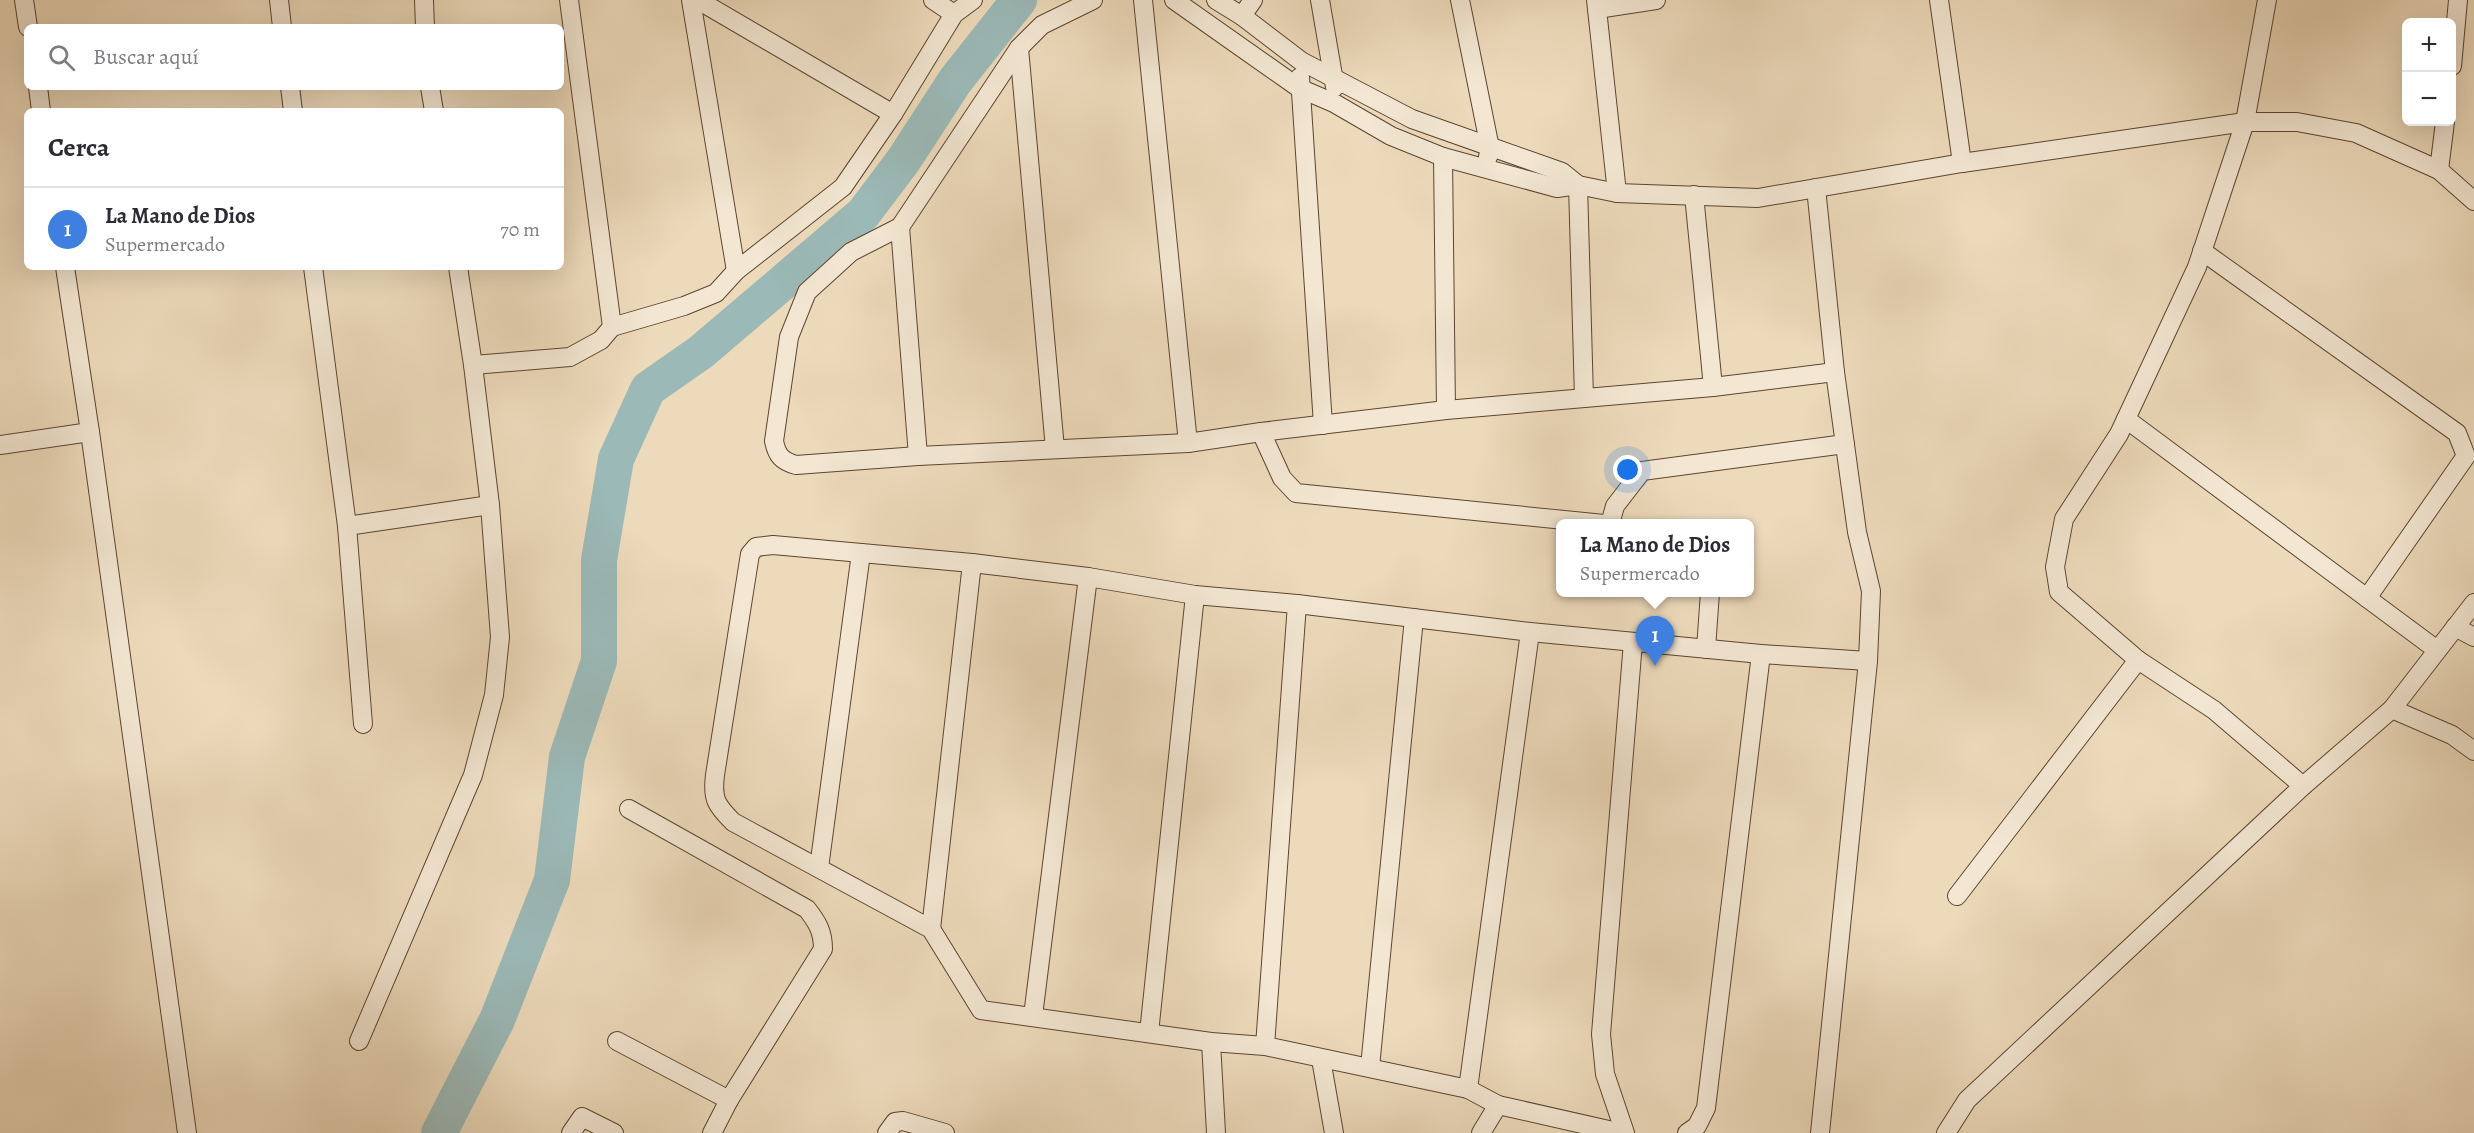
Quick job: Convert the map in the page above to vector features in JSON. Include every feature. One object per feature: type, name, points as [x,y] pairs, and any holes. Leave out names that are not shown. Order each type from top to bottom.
[{"type":"street","points":[[24,0],[28,24]]},
{"type":"street","points":[[279,0],[282,24]]},
{"type":"street","points":[[424,0],[424,24]]},
{"type":"street","points":[[569,0],[567,36],[612,327]]},
{"type":"street","points":[[691,0],[736,271]]},
{"type":"street","points":[[698,0],[893,114]]},
{"type":"street","points":[[933,0],[954,14]]},
{"type":"street","points":[[473,365],[570,357],[601,340],[612,327],[684,306],[716,293],[736,271],[843,187],[893,114],[954,14],[973,0]]},
{"type":"street","points":[[1093,0],[1042,25],[1019,48],[900,227],[851,252],[807,292],[789,337],[774,441],[776,451],[783,461],[796,465],[918,456],[1188,443],[1446,410],[1713,387],[1835,372]]},
{"type":"street","points":[[1143,0],[1188,443]]},
{"type":"street","points":[[1174,0],[1299,88],[1334,103],[1391,136],[1443,157],[1557,188],[1578,185],[1617,193],[1758,198],[1962,163],[2245,122],[2297,122],[2356,133],[2439,170],[2474,201]]},
{"type":"street","points":[[1216,0],[1242,16],[1301,61],[1412,119],[1562,172],[1578,185],[1584,398]]},
{"type":"street","points":[[1242,16],[1252,0]]},
{"type":"street","points":[[1320,0],[1336,80],[1334,103]]},
{"type":"street","points":[[1460,0],[1491,148],[1484,168]]},
{"type":"street","points":[[1617,193],[1596,4],[1656,0]]},
{"type":"street","points":[[1939,0],[1962,163]]},
{"type":"street","points":[[2267,0],[2245,122],[2197,267],[2119,434],[2064,519],[2055,567],[2059,592],[2138,660],[2214,710],[2303,786]]},
{"type":"street","points":[[2456,19],[2458,0]]},
{"type":"street","points":[[1019,48],[1055,449]]},
{"type":"street","points":[[1301,61],[1299,88],[1323,425]]},
{"type":"street","points":[[38,90],[41,108]]},
{"type":"street","points":[[290,90],[293,108]]},
{"type":"street","points":[[430,90],[434,108]]},
{"type":"street","points":[[2439,170],[2444,126]]},
{"type":"street","points":[[1443,157],[1446,410]]},
{"type":"street","points":[[1816,188],[1835,372],[1857,532],[1871,591],[1868,661],[1820,1133]]},
{"type":"street","points":[[1694,195],[1713,387]]},
{"type":"street","points":[[900,227],[918,456]]},
{"type":"street","points":[[2202,251],[2457,433],[2461,440],[2466,456],[2367,598]]},
{"type":"street","points":[[65,270],[187,1133]]},
{"type":"street","points":[[313,270],[347,526],[363,724]]},
{"type":"street","points":[[359,1041],[472,775],[494,695],[500,637],[490,505],[458,270]]},
{"type":"street","points":[[2126,419],[2438,650]]},
{"type":"street","points":[[0,445],[90,432]]},
{"type":"street","points":[[1261,432],[1282,478],[1296,493],[1556,519]]},
{"type":"street","points":[[1611,519],[1615,506],[1642,471],[1845,444]]},
{"type":"street","points":[[347,526],[490,505]]},
{"type":"street","points":[[1623,1133],[1498,1104],[1468,1089],[1265,1046],[1211,1042],[981,1010],[931,929],[733,822],[717,806],[713,791],[715,775],[750,554],[756,547],[764,544],[972,563],[1088,577],[1196,595],[1298,604],[1530,632],[1761,654],[1868,661]]},
{"type":"street","points":[[819,868],[861,553]]},
{"type":"street","points":[[931,929],[972,563]]},
{"type":"street","points":[[1033,1016],[1088,577]]},
{"type":"street","points":[[1149,1033],[1196,595]]},
{"type":"street","points":[[1706,649],[1710,597]]},
{"type":"street","points":[[1946,1133],[1967,1100],[2303,786],[2392,709],[2474,603]]},
{"type":"street","points":[[1265,1046],[1298,604]]},
{"type":"street","points":[[1370,1067],[1414,618]]},
{"type":"street","points":[[2455,627],[2474,637]]},
{"type":"street","points":[[1468,1089],[1530,632]]},
{"type":"street","points":[[1623,1133],[1605,1074],[1601,1034],[1633,642]]},
{"type":"street","points":[[1687,1133],[1697,1126],[1706,1108],[1761,654]]},
{"type":"street","points":[[1957,896],[2138,660]]},
{"type":"street","points":[[2392,709],[2452,735],[2474,751]]},
{"type":"street","points":[[629,809],[807,909],[818,923],[823,935],[823,949],[729,1100],[712,1133]]},
{"type":"street","points":[[617,1041],[729,1100]]},
{"type":"street","points":[[1211,1042],[1216,1133]]},
{"type":"street","points":[[1321,1059],[1334,1133]]},
{"type":"street","points":[[1481,1133],[1498,1104]]},
{"type":"street","points":[[571,1133],[582,1117],[614,1133]]},
{"type":"street","points":[[887,1133],[895,1122],[903,1121],[945,1133]]},
{"type":"waterway","points":[[439,1133],[497,1020],[552,880],[567,757],[599,661],[599,560],[616,459],[648,389],[701,352],[863,214],[903,161],[955,81],[1019,0]]},
{"type":"place","name":"La Mano de Dios","points":[[1655,666]]}]
